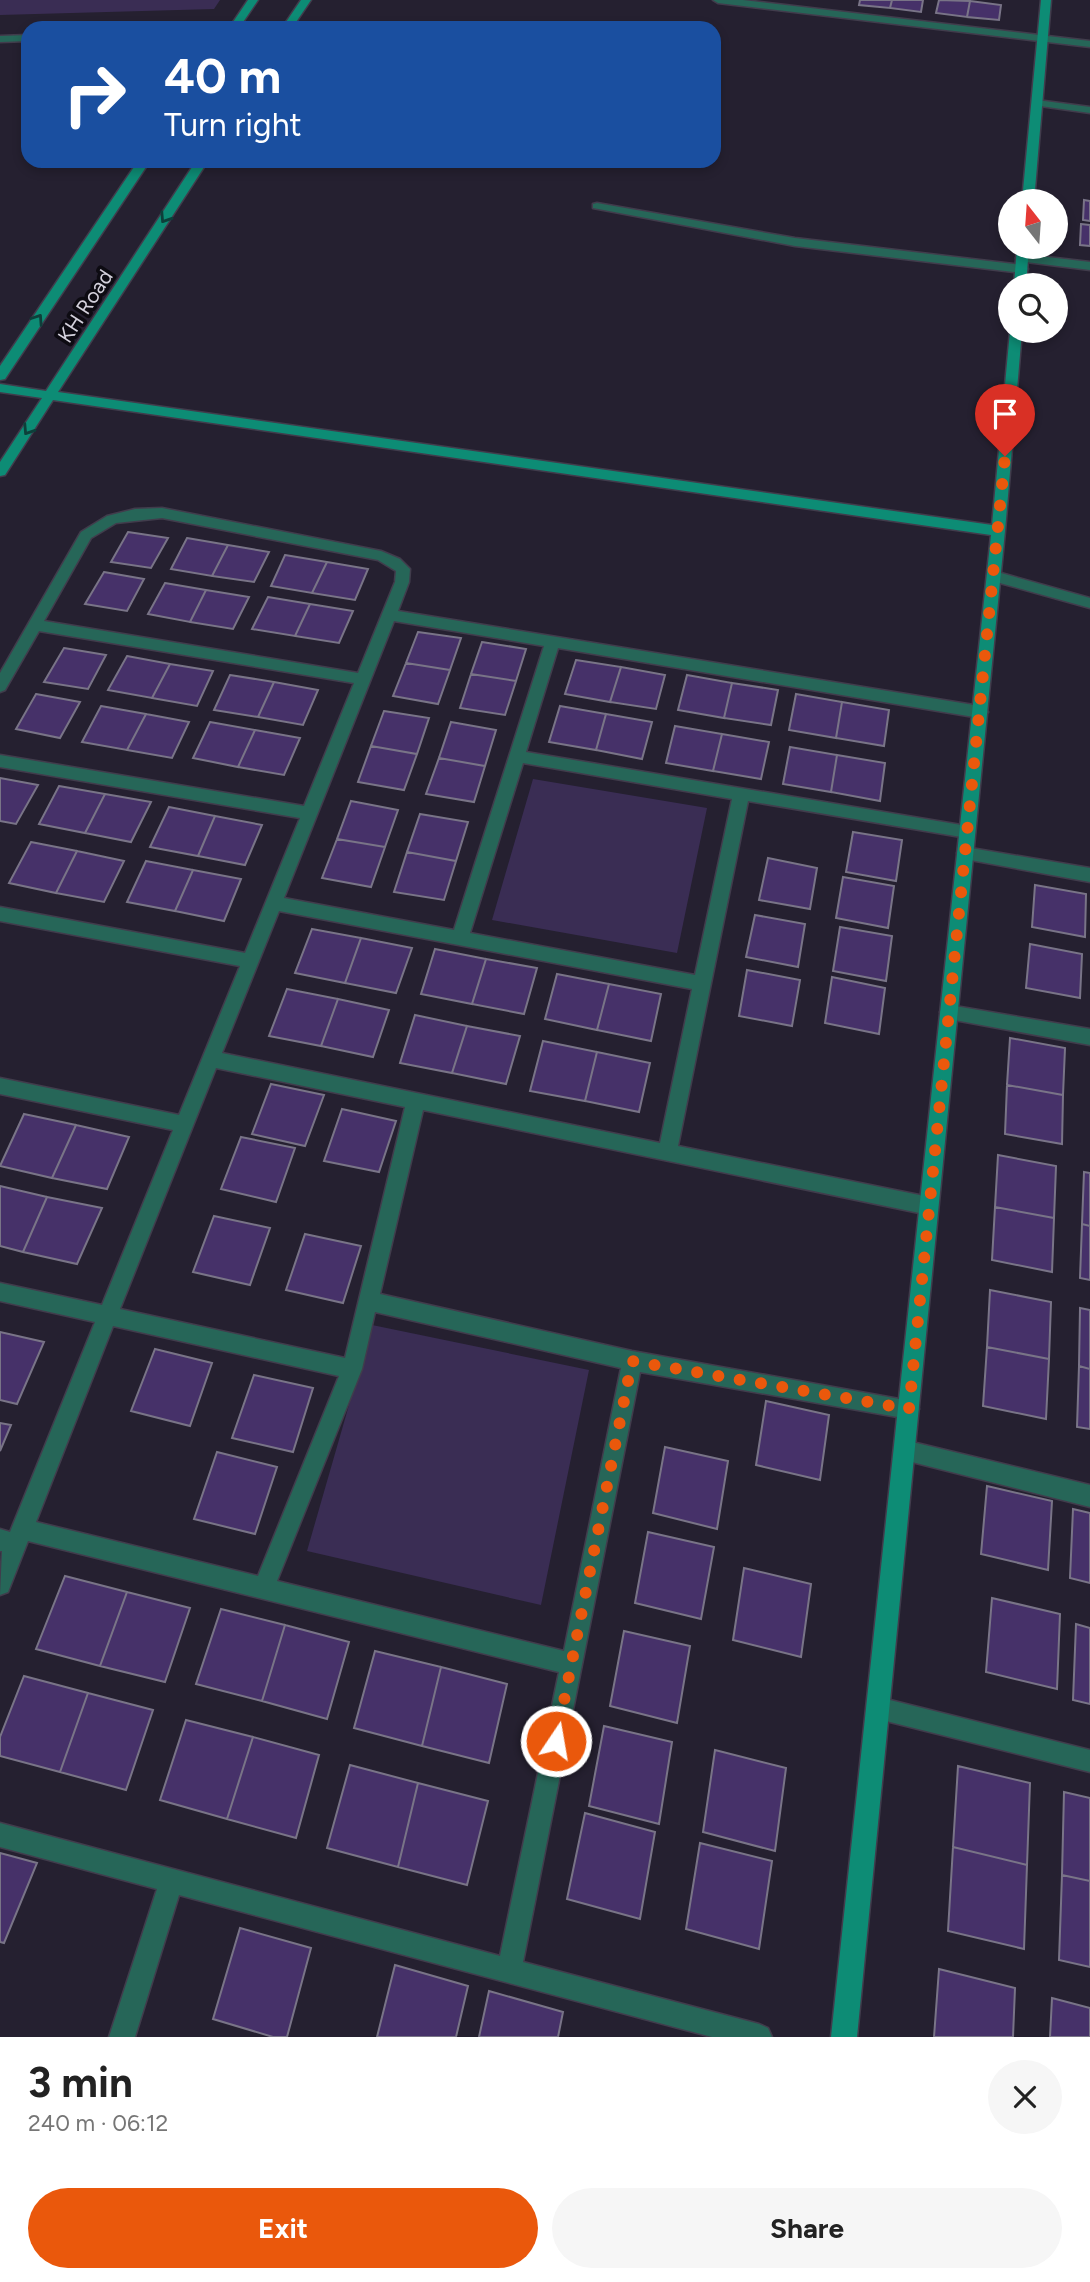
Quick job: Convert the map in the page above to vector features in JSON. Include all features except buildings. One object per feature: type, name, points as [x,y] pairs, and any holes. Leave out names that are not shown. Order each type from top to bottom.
[{"type":"street","points":[[238,21],[253,0]]},
{"type":"street","points":[[292,21],[306,0]]},
{"type":"street","points":[[718,0],[1090,44]]},
{"type":"street","points":[[1028,189],[1045,0]]},
{"type":"street","points":[[0,38],[21,38]]},
{"type":"street","points":[[1037,103],[1090,110]]},
{"type":"street","name":"KH Road","points":[[0,376],[139,168]]},
{"type":"street","name":"KH Road","points":[[0,472],[197,168]]},
{"type":"street","points":[[597,206],[795,242],[998,256]]},
{"type":"street","points":[[1030,259],[1090,266]]},
{"type":"street","points":[[844,2037],[994,576],[1015,343]]},
{"type":"street","points":[[0,388],[998,531]]},
{"type":"street","points":[[0,686],[86,535],[112,519],[135,514],[162,513],[381,556],[403,569],[402,582],[390,615],[251,961],[107,1317],[13,1537],[0,1584]]},
{"type":"street","points":[[994,576],[1090,603]]},
{"type":"street","points":[[390,615],[980,712]]},
{"type":"street","points":[[35,625],[364,680]]},
{"type":"street","points":[[460,938],[553,641]]},
{"type":"street","points":[[517,756],[967,832]]},
{"type":"street","points":[[0,761],[310,813]]},
{"type":"street","points":[[668,1151],[741,794]]},
{"type":"street","points":[[965,853],[1090,875]]},
{"type":"street","points":[[274,903],[702,984]]},
{"type":"street","points":[[0,914],[251,961]]},
{"type":"street","points":[[949,1012],[1090,1037]]},
{"type":"street","points":[[211,1059],[929,1206]]},
{"type":"street","points":[[0,1086],[185,1124]]},
{"type":"street","points":[[264,1587],[352,1369],[416,1100]]},
{"type":"street","points":[[0,1292],[352,1369]]},
{"type":"street","points":[[369,1301],[632,1361],[909,1409]]},
{"type":"street","points":[[509,1972],[632,1361]]},
{"type":"street","points":[[904,1450],[1090,1496]]},
{"type":"street","points":[[13,1537],[264,1587],[572,1664]]},
{"type":"street","points":[[878,1707],[1090,1761]]},
{"type":"street","points":[[0,1835],[759,2037]]},
{"type":"street","points":[[122,2037],[171,1881]]},
{"type":"shaded area","points":[[0,0],[220,0],[214,9],[0,15]]},
{"type":"shaded area","points":[[533,779],[707,808],[677,953],[492,920]]},
{"type":"shaded area","points":[[372,1325],[589,1370],[541,1605],[307,1551]]},
{"type":"route","points":[[556,1741],[632,1361],[909,1409],[1005,456]]}]
